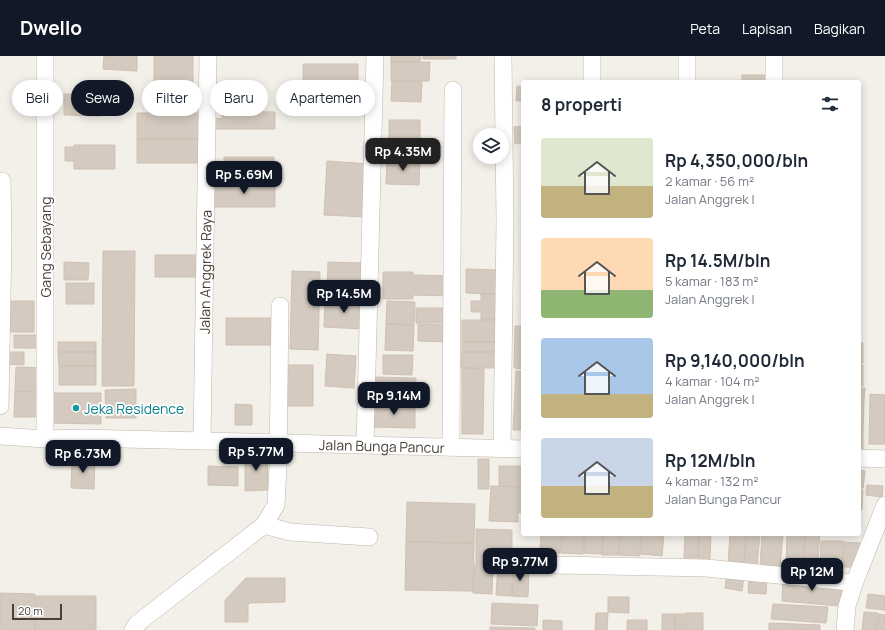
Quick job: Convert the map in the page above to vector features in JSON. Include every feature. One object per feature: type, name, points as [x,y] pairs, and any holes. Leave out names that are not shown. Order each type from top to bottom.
[{"type":"street","name":"Gang Sebayang","points":[[44,438],[45,56]]},
{"type":"street","name":"Jalan Anggrek Raya","points":[[202,441],[208,56]]},
{"type":"street","points":[[365,445],[375,56]]},
{"type":"street","points":[[502,449],[505,221],[503,56]]},
{"type":"street","points":[[592,56],[592,80]]},
{"type":"street","points":[[687,56],[687,80]]},
{"type":"street","points":[[774,56],[774,80]]},
{"type":"street","points":[[451,447],[453,90]]},
{"type":"street","points":[[0,406],[3,240],[2,182]]},
{"type":"street","points":[[133,630],[136,624],[264,525],[276,505],[279,443],[280,306]]},
{"type":"street","name":"Jalan Bunga Pancur","points":[[0,436],[521,449]]},
{"type":"street","points":[[861,458],[885,459]]},
{"type":"street","points":[[844,630],[847,606],[854,584],[885,504]]},
{"type":"street","points":[[264,525],[290,532],[369,537]]},
{"type":"street","points":[[555,565],[706,568],[840,581],[854,584]]},
{"type":"building","points":[[104,56],[137,56],[137,71],[103,69]]},
{"type":"building","points":[[154,56],[193,56],[193,80],[154,80]]},
{"type":"building","points":[[391,56],[421,56],[420,62],[391,62]]},
{"type":"building","points":[[423,56],[456,56],[456,59],[423,59]]},
{"type":"building","points":[[391,62],[430,62],[429,81],[391,81]]},
{"type":"building","points":[[303,64],[358,64],[358,80],[303,80]]},
{"type":"building","points":[[742,75],[772,75],[772,80],[742,80]]},
{"type":"building","points":[[392,81],[422,82],[421,102],[391,101]]},
{"type":"building","points":[[517,86],[521,87],[521,101],[516,101]]},
{"type":"building","points":[[64,94],[71,94],[71,115],[64,115]]},
{"type":"building","points":[[268,112],[275,112],[275,129],[215,129],[215,118],[222,119],[222,116],[268,116]]},
{"type":"building","points":[[137,113],[142,113],[142,116],[201,116],[201,139],[137,139]]},
{"type":"building","points":[[389,120],[420,120],[420,139],[389,138]]},
{"type":"building","points":[[521,126],[521,143],[515,144],[514,127]]},
{"type":"building","points":[[389,138],[420,139],[419,159],[388,158]]},
{"type":"building","points":[[137,139],[201,139],[200,163],[137,163]]},
{"type":"building","points":[[74,145],[115,145],[115,169],[74,169],[74,161],[65,161],[65,147],[74,147]]},
{"type":"building","points":[[224,157],[274,157],[274,181],[214,181],[214,173],[224,173]]},
{"type":"building","points":[[387,159],[420,160],[419,185],[386,184]]},
{"type":"building","points":[[327,161],[370,164],[367,217],[324,215]]},
{"type":"building","points":[[214,182],[275,183],[275,207],[213,207]]},
{"type":"building","points":[[103,251],[135,251],[134,386],[102,386]]},
{"type":"building","points":[[155,255],[201,255],[201,277],[155,277]]},
{"type":"building","points":[[64,262],[89,263],[88,280],[64,280]]},
{"type":"building","points":[[328,262],[361,263],[360,295],[327,294]]},
{"type":"building","points":[[466,269],[499,270],[498,294],[466,293]]},
{"type":"building","points":[[292,271],[320,272],[318,350],[290,349]]},
{"type":"building","points":[[383,272],[413,272],[413,299],[383,299]]},
{"type":"building","points":[[414,275],[451,276],[451,296],[414,295]]},
{"type":"building","points":[[66,283],[94,283],[94,304],[66,304]]},
{"type":"building","points":[[481,294],[502,294],[502,320],[481,320],[481,312],[471,312],[471,301],[481,301]]},
{"type":"building","points":[[325,299],[363,300],[362,329],[324,327]]},
{"type":"building","points":[[6,301],[34,301],[34,332],[7,332]]},
{"type":"building","points":[[387,301],[415,302],[414,325],[386,324]]},
{"type":"building","points":[[416,308],[445,308],[445,323],[416,323]]},
{"type":"building","points":[[226,318],[276,318],[276,345],[226,345]]},
{"type":"building","points":[[462,320],[502,320],[501,342],[462,342]]},
{"type":"building","points":[[386,324],[414,325],[413,351],[385,350]]},
{"type":"building","points":[[418,324],[446,325],[445,342],[418,341]]},
{"type":"building","points":[[515,326],[521,326],[521,369],[514,368]]},
{"type":"building","points":[[14,335],[43,335],[43,348],[14,348]]},
{"type":"building","points":[[58,342],[96,342],[96,352],[58,352]]},
{"type":"building","points":[[462,342],[501,342],[501,352],[462,352]]},
{"type":"building","points":[[861,343],[863,343],[863,363],[861,363]]},
{"type":"building","points":[[5,352],[24,352],[24,365],[5,364]]},
{"type":"building","points":[[58,352],[96,352],[96,366],[59,366]]},
{"type":"building","points":[[462,352],[501,352],[501,368],[461,368]]},
{"type":"building","points":[[327,354],[356,356],[354,388],[325,386]]},
{"type":"building","points":[[383,355],[413,355],[412,375],[383,374]]},
{"type":"building","points":[[283,365],[313,365],[313,406],[283,406]]},
{"type":"building","points":[[861,365],[863,365],[863,386],[861,386]]},
{"type":"building","points":[[59,366],[96,366],[96,385],[59,385]]},
{"type":"building","points":[[16,367],[43,368],[42,392],[15,391]]},
{"type":"building","points":[[462,368],[484,369],[483,434],[462,434]]},
{"type":"building","points":[[516,371],[521,372],[521,430],[513,430]]},
{"type":"building","points":[[375,377],[416,378],[415,406],[374,405]]},
{"type":"building","points":[[861,388],[865,388],[864,400],[861,400]]},
{"type":"building","points":[[136,389],[136,418],[106,418],[105,390]]},
{"type":"building","points":[[15,391],[42,392],[41,417],[14,417]]},
{"type":"building","name":"Jeka Residence","points":[[51,393],[101,393],[101,424],[51,423]]},
{"type":"building","points":[[870,394],[885,395],[885,444],[869,444]]},
{"type":"building","points":[[861,400],[864,400],[863,429],[861,429]]},
{"type":"building","points":[[235,404],[252,405],[252,425],[235,425]]},
{"type":"building","points":[[374,405],[415,406],[415,428],[374,427]]},
{"type":"building","points":[[861,429],[863,429],[863,452],[861,452]]},
{"type":"building","points":[[245,454],[267,454],[268,490],[245,491]]},
{"type":"building","points":[[72,459],[95,460],[94,489],[71,488]]},
{"type":"building","points":[[478,459],[489,459],[489,489],[478,489]]},
{"type":"building","points":[[208,466],[238,467],[238,486],[208,485]]},
{"type":"building","points":[[499,466],[521,466],[521,487],[499,486]]},
{"type":"building","points":[[861,470],[865,471],[863,488],[861,488]]},
{"type":"building","points":[[867,485],[883,486],[882,497],[866,495]]},
{"type":"building","points":[[491,486],[521,487],[521,513],[518,512],[518,522],[489,521]]},
{"type":"building","points":[[861,490],[863,490],[862,510]]},
{"type":"building","points":[[407,502],[475,504],[474,543],[406,542]]},
{"type":"building","points":[[476,529],[512,530],[512,562],[476,562]]},
{"type":"building","points":[[541,536],[562,536],[560,553],[540,552]]},
{"type":"building","points":[[563,536],[584,536],[583,554],[561,553]]},
{"type":"building","points":[[585,536],[603,536],[602,554],[584,553]]},
{"type":"building","points":[[603,536],[620,536],[619,555],[602,555]]},
{"type":"building","points":[[620,536],[641,536],[640,556],[619,555]]},
{"type":"building","points":[[642,536],[664,536],[662,556],[641,554]]},
{"type":"building","points":[[685,536],[699,536],[698,558],[684,558]]},
{"type":"building","points":[[699,536],[711,536],[710,559],[698,558]]},
{"type":"building","points":[[730,536],[746,536],[744,565],[728,564]]},
{"type":"building","points":[[746,536],[760,536],[757,566],[744,565]]},
{"type":"building","points":[[762,536],[783,536],[780,568],[760,567]]},
{"type":"building","points":[[787,536],[805,536],[803,567],[786,566]]},
{"type":"building","points":[[805,536],[820,536],[818,559],[804,558]]},
{"type":"building","points":[[821,541],[843,541],[842,567],[820,567]]},
{"type":"building","points":[[406,542],[474,543],[473,591],[405,590]]},
{"type":"building","points":[[844,542],[860,543],[859,567],[843,567]]},
{"type":"building","points":[[475,563],[493,563],[492,594],[473,593]]},
{"type":"building","points":[[498,565],[513,566],[512,596],[496,595]]},
{"type":"building","points":[[513,566],[529,567],[528,597],[512,596]]},
{"type":"building","points":[[727,572],[744,574],[742,591],[725,588]]},
{"type":"building","points":[[749,577],[767,578],[766,594],[748,593]]},
{"type":"building","points":[[246,578],[285,578],[285,602],[250,603],[248,605],[248,622],[225,622],[225,600],[227,600],[226,599]]},
{"type":"building","points":[[783,579],[842,584],[840,606],[782,601]]},
{"type":"building","points":[[0,593],[35,594],[35,630],[0,630]]},
{"type":"building","points":[[868,594],[885,596],[885,610],[866,608]]},
{"type":"building","points":[[36,596],[96,596],[96,630],[35,630]]},
{"type":"building","points":[[608,597],[629,597],[629,613],[608,612]]},
{"type":"building","points":[[492,603],[538,605],[537,626],[491,624]]},
{"type":"building","points":[[773,604],[828,607],[826,623],[771,619]]},
{"type":"building","points":[[864,612],[878,613],[876,630],[862,630]]},
{"type":"building","points":[[596,613],[608,613],[607,630],[595,630]]},
{"type":"building","points":[[685,613],[703,613],[703,630],[685,630]]},
{"type":"building","points":[[662,614],[675,614],[675,630],[662,630]]},
{"type":"building","points":[[675,614],[684,614],[684,630],[675,630]]},
{"type":"building","points":[[879,614],[885,615],[885,630],[877,630]]},
{"type":"building","points":[[543,620],[562,621],[562,630],[543,630]]},
{"type":"building","points":[[627,620],[647,620],[647,630],[627,630]]},
{"type":"building","points":[[769,623],[820,625],[820,630],[769,630]]},
{"type":"building","points":[[490,627],[535,628],[535,630],[490,630]]},
{"type":"place","name":"Jeka Residence","points":[[76,408]]}]
